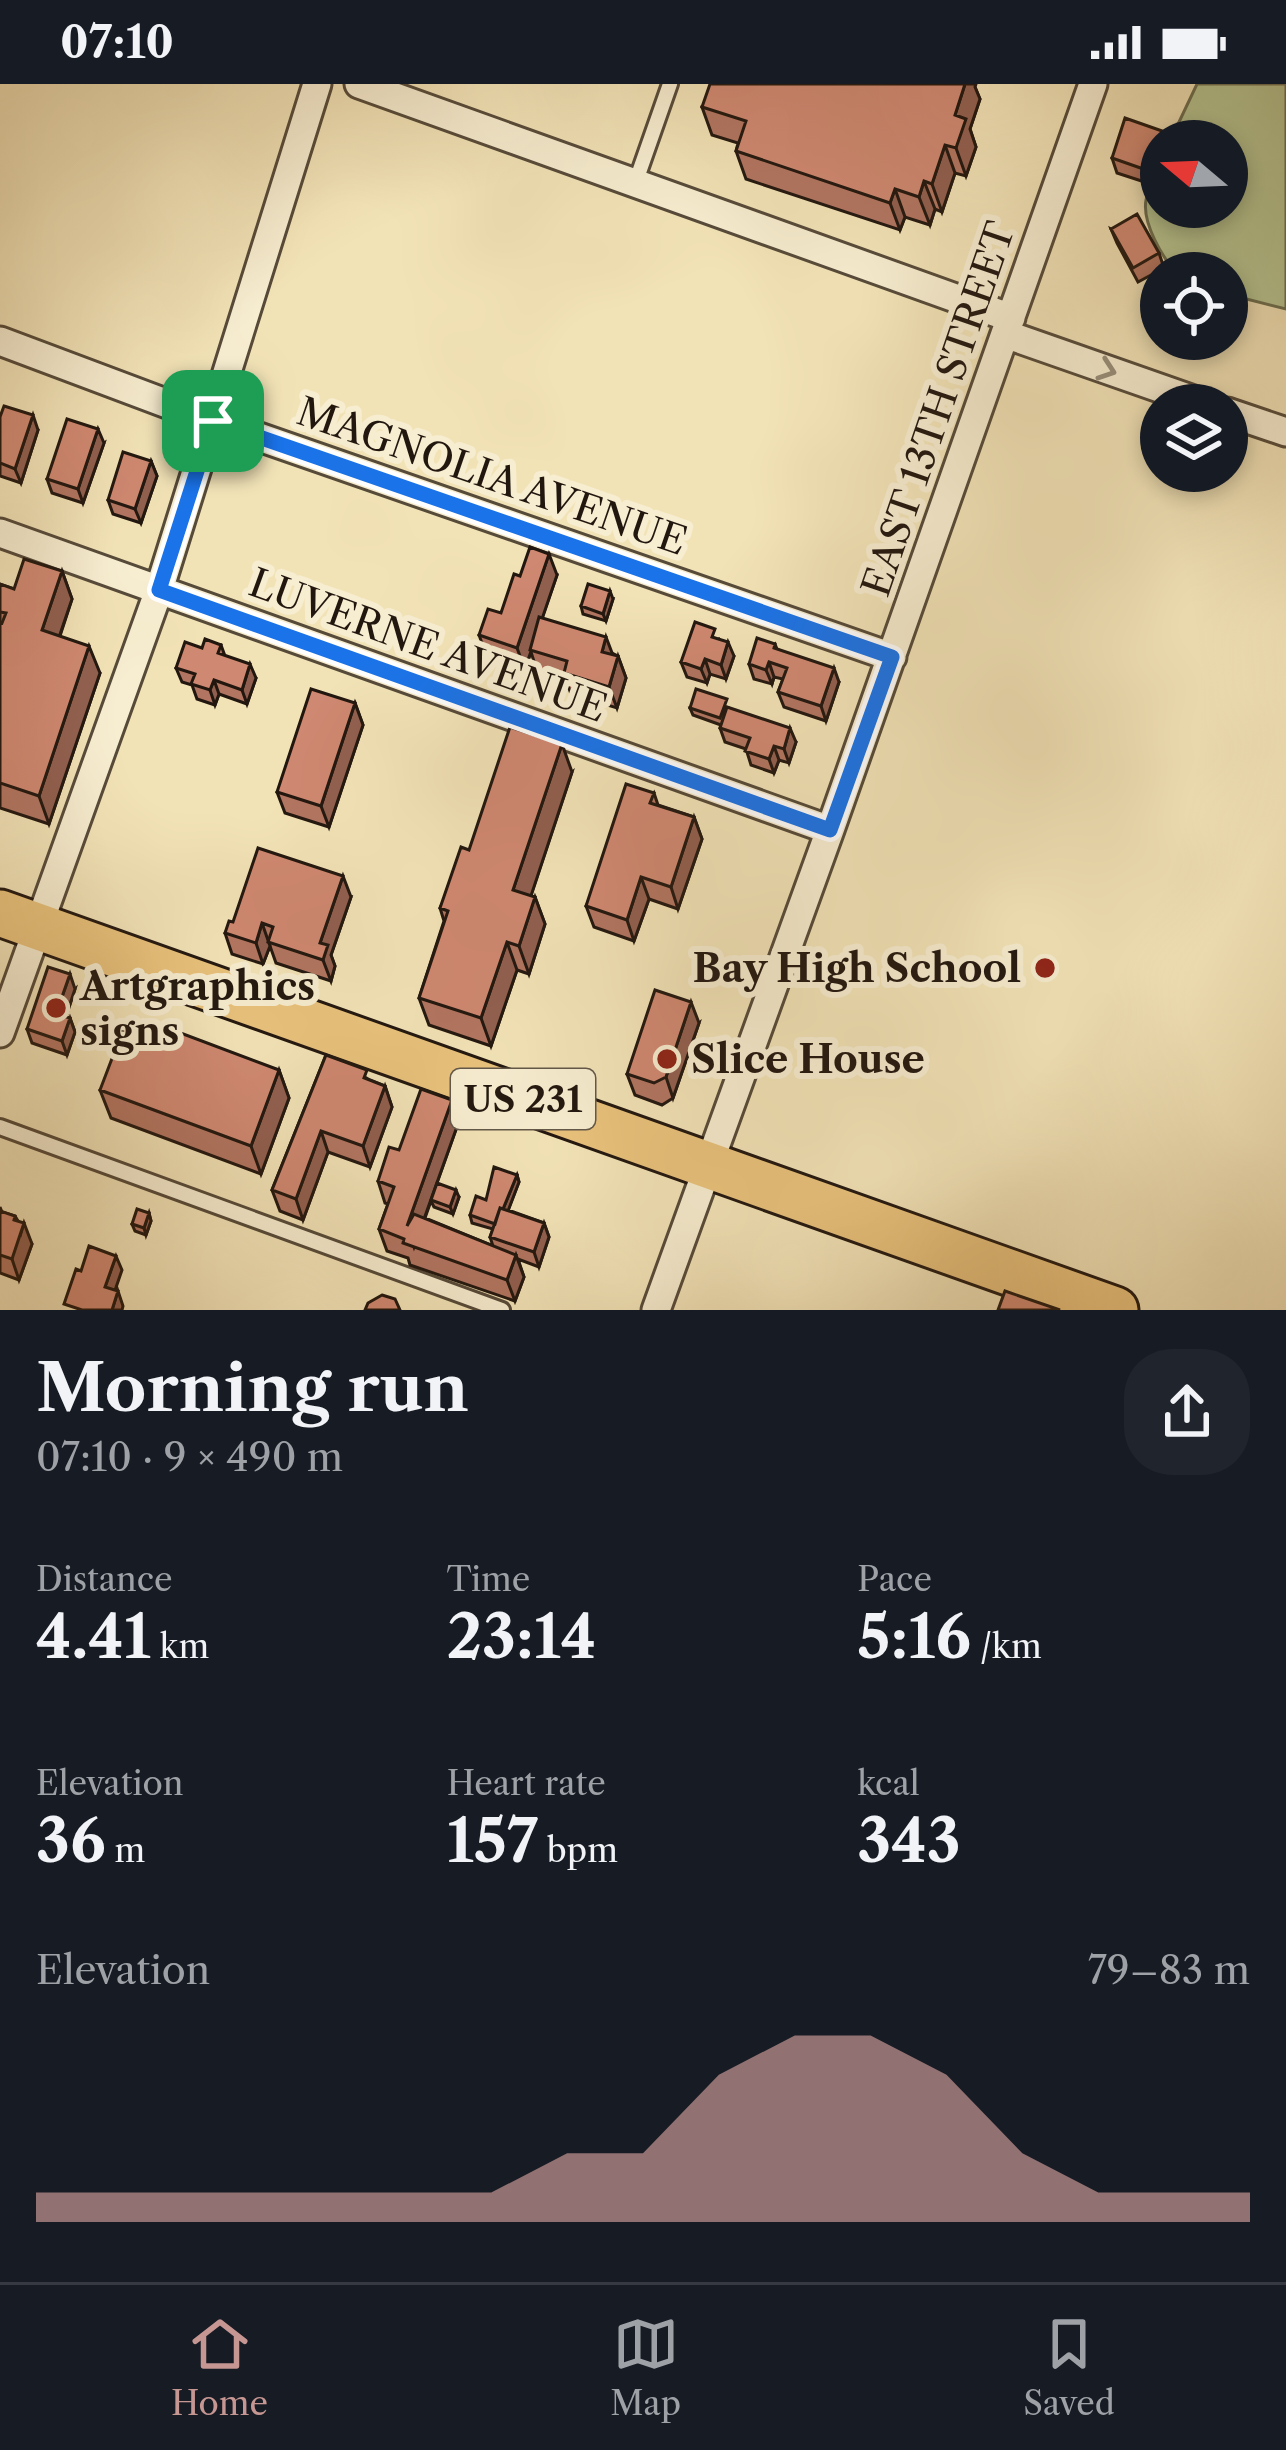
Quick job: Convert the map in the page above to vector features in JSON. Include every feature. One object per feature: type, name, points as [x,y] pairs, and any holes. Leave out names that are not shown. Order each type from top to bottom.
[{"type":"main road","name":"US 231","points":[[19,920],[1115,1310]]},
{"type":"street","points":[[0,1033],[19,920],[159,590],[317,84]]},
{"type":"street","name":"EAST 13TH STREET","points":[[656,1310],[1093,84]]},
{"type":"street","points":[[378,87],[636,181],[1155,384]]},
{"type":"street","name":"MAGNOLIA AVENUE","points":[[0,341],[213,421],[892,657]]},
{"type":"street","points":[[1248,419],[1286,432]]},
{"type":"street","name":"LUVERNE AVENUE","points":[[0,533],[830,830]]},
{"type":"lane","points":[[636,181],[670,84]]},
{"type":"lane","points":[[0,1127],[502,1310]]},
{"type":"green space","points":[[1197,84],[1286,84],[1286,309],[1248,299],[1248,252],[1160,250],[1150,228],[1248,228],[1248,120],[1180,120]]},
{"type":"building","points":[[710,84],[965,84],[955,115],[966,119],[956,148],[945,145],[932,184],[924,181],[919,197],[895,189],[890,203],[736,151],[746,121],[702,107]]},
{"type":"building","points":[[1125,118],[1140,123],[1140,168],[1112,158]]},
{"type":"building","points":[[1137,214],[1140,228],[1145,228],[1158,252],[1140,252],[1140,264],[1133,268],[1111,229]]},
{"type":"building","points":[[4,406],[33,415],[15,469],[0,463]]},
{"type":"building","points":[[67,419],[98,429],[78,489],[47,479]]},
{"type":"building","points":[[123,452],[151,461],[135,509],[108,500]]},
{"type":"building","points":[[530,547],[549,554],[517,648],[479,635],[488,609],[501,613],[514,574],[520,576]]},
{"type":"building","points":[[24,559],[62,571],[42,630],[89,646],[39,796],[0,783],[0,622],[6,613],[0,612],[0,584],[14,589]]},
{"type":"building","points":[[588,584],[610,591],[603,614],[581,606]]},
{"type":"building","points":[[539,617],[606,637],[602,652],[618,656],[609,687],[564,673],[567,661],[530,650]]},
{"type":"building","points":[[695,622],[715,629],[712,637],[728,642],[721,665],[705,659],[701,669],[681,662]]},
{"type":"building","points":[[757,638],[834,668],[821,706],[778,692],[787,668],[769,662],[766,670],[749,664]]},
{"type":"building","points":[[205,639],[221,645],[218,653],[250,664],[242,690],[214,680],[210,690],[191,684],[195,674],[176,668],[185,642],[202,648]]},
{"type":"building","points":[[311,689],[355,703],[321,806],[277,792]]},
{"type":"building","points":[[696,689],[727,699],[720,718],[690,708]]},
{"type":"building","points":[[727,707],[790,728],[784,749],[774,746],[769,759],[745,751],[750,738],[720,728]]},
{"type":"building","points":[[510,727],[562,744],[513,890],[535,897],[519,946],[507,942],[481,1018],[419,998],[448,911],[440,908],[461,847],[469,850]]},
{"type":"building","points":[[626,784],[654,793],[650,803],[694,817],[671,887],[641,877],[627,920],[586,906]]},
{"type":"building","points":[[258,848],[343,876],[320,943],[328,945],[323,960],[268,942],[273,927],[262,923],[256,943],[225,933]]},
{"type":"building","points":[[48,967],[70,974],[56,1014],[70,1018],[62,1041],[27,1029]]},
{"type":"building","points":[[655,990],[691,1002],[666,1077],[654,1083],[627,1074]]},
{"type":"building","points":[[124,1027],[165,1043],[170,1029],[279,1070],[251,1146],[100,1090]]},
{"type":"building","points":[[326,1055],[367,1070],[364,1078],[385,1086],[363,1146],[321,1131],[296,1199],[272,1190]]},
{"type":"building","points":[[421,1089],[452,1100],[407,1226],[414,1214],[516,1255],[507,1280],[403,1243],[404,1239],[379,1229],[394,1187],[378,1181],[389,1147],[399,1150]]},
{"type":"building","points":[[494,1167],[517,1175],[495,1224],[470,1215],[476,1196],[486,1200]]},
{"type":"building","points":[[437,1183],[456,1190],[450,1207],[431,1200]]},
{"type":"building","points":[[500,1208],[544,1223],[534,1252],[490,1237]]},
{"type":"building","points":[[137,1209],[149,1213],[144,1228],[132,1224]]},
{"type":"building","points":[[0,1211],[24,1223],[12,1259],[0,1255]]},
{"type":"building","points":[[89,1246],[116,1256],[105,1287],[118,1291],[112,1310],[82,1310],[64,1304]]},
{"type":"building","points":[[1005,1291],[1060,1310],[998,1310]]},
{"type":"building","points":[[382,1295],[395,1299],[400,1310],[365,1310]]},
{"type":"place","name":"Bay High School","points":[[1045,968]]},
{"type":"place","name":"Artgraphics signs","points":[[56,1008]]},
{"type":"place","name":"Slice House","points":[[667,1059]]},
{"type":"route","points":[[213,421],[892,657],[830,830],[159,590],[213,421]]}]
